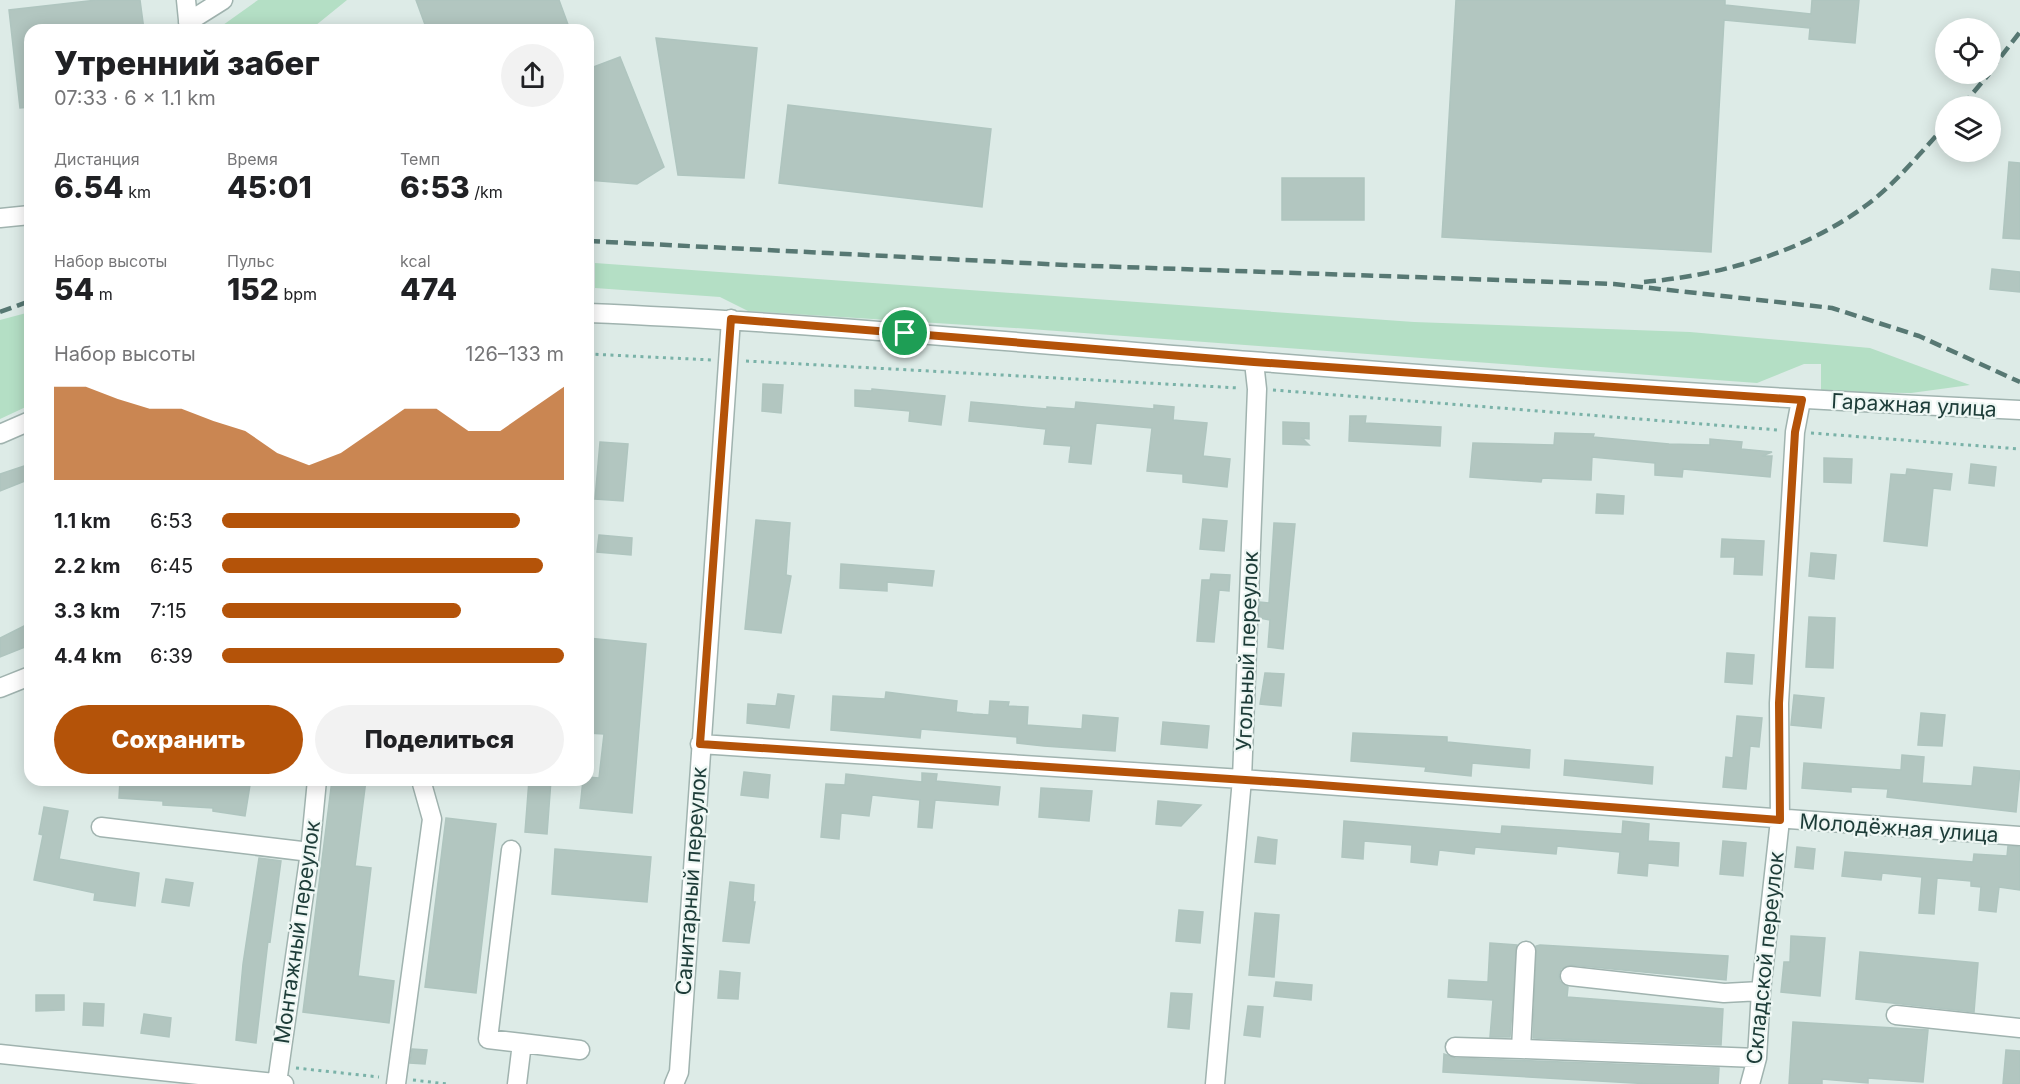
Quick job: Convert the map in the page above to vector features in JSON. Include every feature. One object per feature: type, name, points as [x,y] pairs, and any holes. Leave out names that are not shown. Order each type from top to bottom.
[{"type":"street","points":[[186,0],[188,24]]},
{"type":"street","points":[[191,24],[223,0]]},
{"type":"street","points":[[0,218],[24,216]]},
{"type":"street","name":"Гаражная улица","points":[[594,313],[731,319],[1254,362],[1802,400],[2020,410]]},
{"type":"street","name":"Санитарный переулок","points":[[674,1084],[679,1072],[731,319]]},
{"type":"street","name":"Угольный переулок","points":[[1215,1084],[1242,779],[1257,389],[1254,362]]},
{"type":"street","name":"Складской переулок","points":[[1750,1084],[1757,1058],[1761,991],[1780,820],[1779,703],[1795,432],[1802,400]]},
{"type":"street","points":[[0,434],[24,424]]},
{"type":"street","points":[[0,688],[24,678]]},
{"type":"street","name":"Молодёжная улица","points":[[700,744],[1242,779],[2020,836]]},
{"type":"street","name":"Монтажный переулок","points":[[277,1083],[310,852],[316,786]]},
{"type":"street","points":[[396,1084],[432,819],[423,786]]},
{"type":"street","points":[[100,827],[310,852]]},
{"type":"street","points":[[511,850],[488,1039],[580,1050]]},
{"type":"street","points":[[1521,1049],[1526,951]]},
{"type":"street","points":[[1570,976],[1724,993],[1761,991]]},
{"type":"street","points":[[1896,1015],[2020,1028]]},
{"type":"street","points":[[517,1084],[522,1043]]},
{"type":"street","points":[[1455,1047],[1757,1058]]},
{"type":"street","points":[[0,1054],[284,1084]]},
{"type":"path","points":[[594,354],[1257,389],[2020,449]]},
{"type":"green space","points":[[258,0],[347,0],[317,24],[224,24]]},
{"type":"green space","points":[[595,263],[1414,322],[1690,332],[1870,348],[1970,385],[1911,393],[1821,392],[1821,364],[1804,364],[1757,383],[1030,329],[748,311],[720,297],[595,288]]},
{"type":"green space","points":[[24,314],[24,408],[0,419],[0,320]]},
{"type":"building","points":[[97,0],[140,0],[143,24],[24,24],[24,108],[20,108],[9,10]]},
{"type":"building","points":[[416,0],[559,0],[568,24],[425,24]]},
{"type":"building","points":[[1456,0],[1725,0],[1725,5],[1811,14],[1812,0],[1859,0],[1855,43],[1809,39],[1810,28],[1724,20],[1711,252],[1442,237]]},
{"type":"building","points":[[656,38],[757,48],[744,178],[678,175]]},
{"type":"building","points":[[620,57],[664,167],[637,184],[594,180],[594,67]]},
{"type":"building","points":[[788,105],[991,129],[982,207],[779,183]]},
{"type":"building","points":[[2009,162],[2020,163],[2020,239],[2003,238]]},
{"type":"building","points":[[1282,178],[1364,178],[1364,220],[1282,220]]},
{"type":"building","points":[[1992,269],[2020,272],[2020,292],[1990,289]]},
{"type":"building","points":[[763,384],[783,385],[781,413],[762,411]]},
{"type":"building","points":[[872,389],[945,396],[941,425],[909,421],[910,411],[855,406],[855,390],[872,391]]},
{"type":"building","points":[[971,402],[1047,409],[1047,407],[1075,409],[1076,402],[1154,409],[1154,405],[1174,407],[1173,420],[1207,423],[1203,456],[1230,459],[1227,487],[1183,482],[1183,474],[1147,471],[1152,428],[1096,423],[1091,464],[1069,462],[1071,446],[1044,444],[1046,429],[969,421]]},
{"type":"building","points":[[1350,416],[1366,416],[1365,423],[1441,427],[1440,446],[1349,441]]},
{"type":"building","points":[[1283,422],[1309,423],[1309,439],[1302,438],[1309,445],[1283,444]]},
{"type":"building","points":[[1555,433],[1594,434],[1593,437],[1669,444],[1710,445],[1710,439],[1742,442],[1741,449],[1772,452],[1762,456],[1772,456],[1770,477],[1683,469],[1682,477],[1655,475],[1655,463],[1592,457],[1591,480],[1542,478],[1541,482],[1470,477],[1473,443],[1554,445]]},
{"type":"building","points":[[600,442],[628,444],[623,501],[595,499]]},
{"type":"building","points":[[1824,458],[1852,459],[1851,483],[1824,482]]},
{"type":"building","points":[[1971,464],[1996,467],[1994,486],[1969,483]]},
{"type":"building","points":[[24,466],[24,481],[0,491],[0,474]]},
{"type":"building","points":[[1907,469],[1952,474],[1950,490],[1933,488],[1927,546],[1884,541],[1891,474],[1906,475]]},
{"type":"building","points":[[1597,494],[1624,496],[1623,514],[1596,513]]},
{"type":"building","points":[[1203,519],[1227,521],[1224,551],[1200,549]]},
{"type":"building","points":[[756,520],[790,523],[786,575],[791,576],[781,633],[745,629]]},
{"type":"building","points":[[1274,523],[1295,524],[1283,649],[1268,647],[1270,620],[1259,618],[1260,602],[1269,603]]},
{"type":"building","points":[[599,535],[632,538],[631,555],[597,552]]},
{"type":"building","points":[[1722,539],[1764,541],[1762,575],[1734,574],[1735,557],[1721,557]]},
{"type":"building","points":[[1811,553],[1836,555],[1834,579],[1809,576]]},
{"type":"building","points":[[841,564],[934,571],[932,586],[887,582],[887,591],[840,588]]},
{"type":"building","points":[[1211,574],[1230,575],[1229,591],[1219,590],[1214,642],[1197,641],[1202,580],[1210,580]]},
{"type":"building","points":[[1809,617],[1835,618],[1833,668],[1806,667]]},
{"type":"building","points":[[24,626],[24,647],[0,657],[0,638]]},
{"type":"building","points":[[594,639],[646,644],[632,813],[580,808],[582,786],[594,786],[594,778],[599,778],[604,734],[594,733]]},
{"type":"building","points":[[1727,653],[1754,655],[1752,684],[1725,682]]},
{"type":"building","points":[[1265,673],[1284,674],[1281,706],[1260,704]]},
{"type":"building","points":[[886,692],[957,701],[956,712],[973,714],[989,715],[990,701],[1009,702],[1008,706],[1028,707],[1027,725],[1082,729],[1083,715],[1118,718],[1115,751],[1017,743],[1017,737],[921,729],[920,738],[831,730],[833,696],[885,699]]},
{"type":"building","points":[[778,694],[794,696],[789,728],[747,723],[748,704],[776,706]]},
{"type":"building","points":[[1794,695],[1824,698],[1821,728],[1791,725]]},
{"type":"building","points":[[1921,713],[1945,715],[1942,746],[1918,745]]},
{"type":"building","points":[[1737,716],[1762,718],[1759,747],[1750,746],[1746,789],[1723,787],[1726,757],[1733,758]]},
{"type":"building","points":[[1163,722],[1209,726],[1207,748],[1161,744]]},
{"type":"building","points":[[1353,733],[1447,737],[1447,742],[1530,750],[1529,768],[1472,763],[1471,776],[1425,771],[1426,767],[1351,761]]},
{"type":"building","points":[[1902,755],[1924,757],[1922,783],[1972,786],[1974,767],[2020,771],[2016,812],[1887,797],[1888,789],[1851,787],[1851,792],[1802,788],[1804,763],[1901,770]]},
{"type":"building","points":[[1565,760],[1653,767],[1652,784],[1564,775]]},
{"type":"building","points":[[744,772],[770,775],[768,798],[741,795]]},
{"type":"building","points":[[922,773],[937,774],[936,781],[1000,787],[998,805],[935,800],[932,828],[918,827],[920,800],[872,795],[869,816],[841,813],[839,839],[821,837],[826,784],[845,785],[846,774],[922,782]]},
{"type":"building","points":[[120,786],[250,786],[245,816],[213,811],[213,808],[163,805],[163,801],[119,798]]},
{"type":"building","points":[[331,786],[365,786],[355,866],[371,868],[358,976],[394,981],[389,1023],[303,1012]]},
{"type":"building","points":[[529,786],[551,786],[547,834],[525,832]]},
{"type":"building","points":[[1041,788],[1092,791],[1089,821],[1039,817]]},
{"type":"building","points":[[1158,801],[1201,805],[1181,826],[1156,824]]},
{"type":"building","points":[[44,807],[68,811],[59,859],[139,873],[135,906],[94,900],[95,893],[34,880],[43,835],[39,834]]},
{"type":"building","points":[[446,818],[496,824],[476,993],[425,987]]},
{"type":"building","points":[[1344,821],[1501,834],[1502,826],[1622,834],[1623,821],[1649,824],[1648,841],[1679,843],[1678,866],[1648,863],[1647,876],[1618,873],[1620,852],[1557,846],[1556,854],[1475,847],[1474,854],[1439,850],[1437,865],[1411,862],[1412,845],[1364,841],[1363,859],[1342,857]]},
{"type":"building","points":[[1258,837],[1277,840],[1275,864],[1255,862]]},
{"type":"building","points":[[1723,841],[1746,843],[1743,876],[1720,874]]},
{"type":"building","points":[[2008,846],[2020,847],[2020,890],[1999,887],[1996,912],[1979,910],[1981,887],[1971,886],[1971,881],[1937,878],[1934,914],[1919,913],[1922,877],[1882,873],[1881,880],[1842,876],[1845,852],[1973,862],[1974,854],[2007,856]]},
{"type":"building","points":[[1797,847],[1815,849],[1813,869],[1795,867]]},
{"type":"building","points":[[555,849],[651,857],[647,902],[552,894]]},
{"type":"building","points":[[259,858],[281,861],[270,942],[268,941],[256,1043],[236,1040],[243,964]]},
{"type":"building","points":[[166,879],[193,883],[189,906],[162,902]]},
{"type":"building","points":[[730,882],[754,885],[753,902],[755,902],[749,943],[723,941]]},
{"type":"building","points":[[1179,910],[1203,912],[1200,943],[1176,941]]},
{"type":"building","points":[[1255,913],[1279,915],[1274,977],[1249,975]]},
{"type":"building","points":[[1791,936],[1825,938],[1820,996],[1781,992],[1784,962],[1790,962]]},
{"type":"building","points":[[1490,943],[1517,945],[1510,1037],[1490,1037],[1493,1000],[1448,997],[1449,980],[1488,982]]},
{"type":"building","points":[[1536,946],[1728,956],[1726,980],[1571,965],[1561,969],[1559,975],[1560,981],[1568,987],[1567,997],[1723,1009],[1721,1045],[1533,1038]]},
{"type":"building","points":[[1860,952],[1978,963],[1974,1012],[1856,999]]},
{"type":"building","points":[[720,971],[740,973],[738,999],[718,998]]},
{"type":"building","points":[[1276,982],[1312,985],[1311,1000],[1274,996]]},
{"type":"building","points":[[1171,993],[1192,994],[1189,1029],[1168,1027]]},
{"type":"building","points":[[36,995],[64,995],[64,1010],[36,1011]]},
{"type":"building","points":[[84,1003],[104,1004],[103,1026],[83,1025]]},
{"type":"building","points":[[1248,1006],[1263,1007],[1260,1037],[1244,1035]]},
{"type":"building","points":[[144,1014],[171,1018],[169,1037],[141,1033]]},
{"type":"building","points":[[1793,1022],[1928,1030],[1923,1082],[1868,1078],[1868,1083],[1822,1079],[1822,1084],[1789,1084]]},
{"type":"building","points":[[412,1049],[427,1050],[425,1064],[410,1063]]},
{"type":"building","points":[[2006,1050],[2020,1051],[2020,1084],[2003,1084]]},
{"type":"building","points":[[1444,1054],[1455,1058],[1719,1068],[1718,1084],[1651,1084],[1443,1072]]},
{"type":"railway","points":[[2001,57],[2020,32]]},
{"type":"railway","points":[[1970,96],[1981,84]]},
{"type":"railway","points":[[1644,282],[1674,279],[1733,267],[1790,248],[1817,235],[1843,221],[1879,195],[1935,137]]},
{"type":"railway","points":[[594,241],[1065,265],[1614,284],[1832,308],[1919,336],[2020,382]]},
{"type":"railway","points":[[0,312],[24,303]]},
{"type":"route","points":[[731,319],[905,333],[1254,362],[1802,400],[1795,432],[1779,703],[1780,820],[1435,793],[700,744],[731,319]]}]
